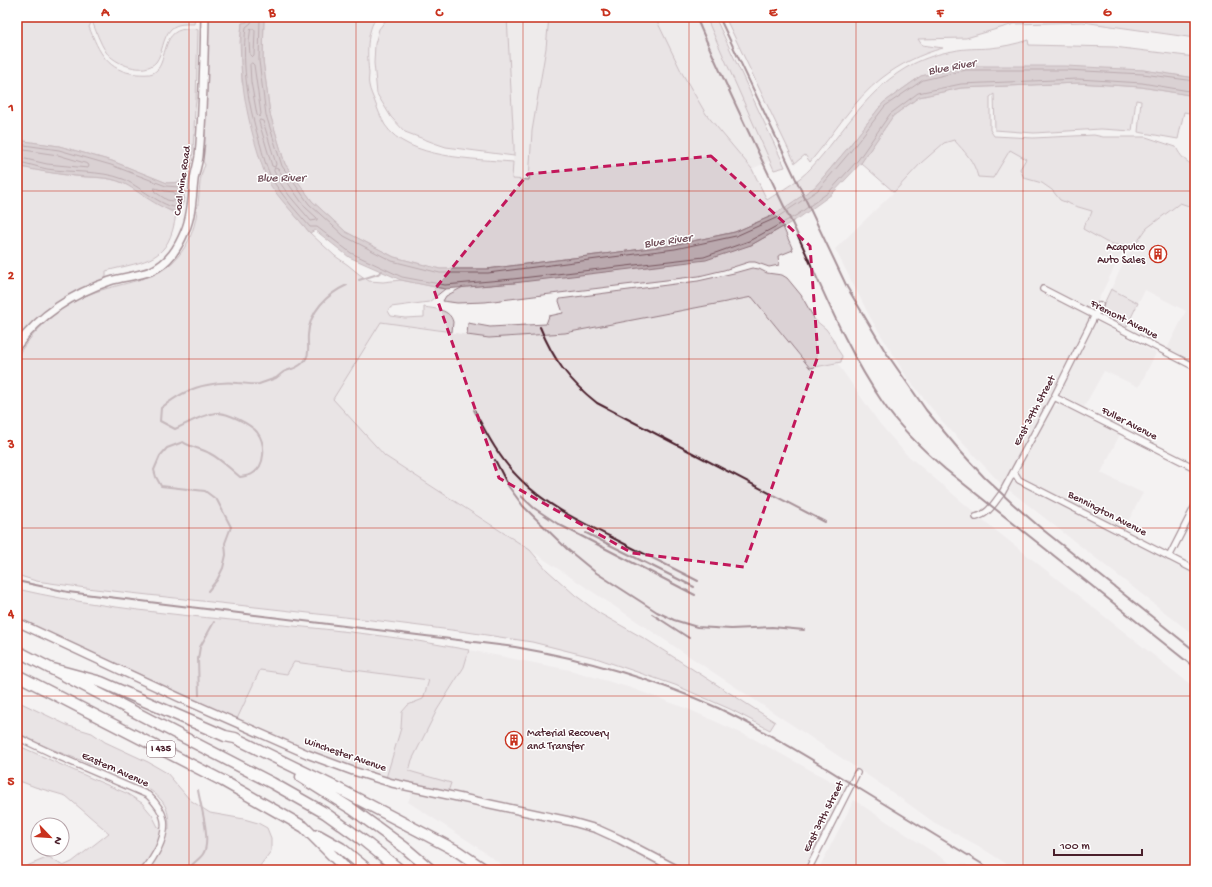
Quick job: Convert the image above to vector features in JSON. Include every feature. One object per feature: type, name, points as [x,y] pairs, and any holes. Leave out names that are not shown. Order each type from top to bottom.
[{"type":"highway","name":"I 435","points":[[17,651],[272,782],[325,813],[364,841],[400,870]]},
{"type":"highway","points":[[53,669],[101,682],[225,736],[235,738],[457,851],[485,870]]},
{"type":"highway","name":"I 435","points":[[17,675],[223,781],[341,848],[368,870]]},
{"type":"highway","points":[[225,736],[233,743],[295,774],[352,809],[404,847],[431,870]]},
{"type":"highway","points":[[304,827],[347,870]]},
{"type":"street","name":"Coal Mine Road","points":[[17,346],[34,326],[46,315],[68,300],[90,288],[110,281],[149,272],[160,267],[173,255],[186,230],[190,214],[198,158],[205,17]]},
{"type":"street","name":"Fremont Avenue","points":[[1044,289],[1195,367]]},
{"type":"street","name":"East 39th Street","points":[[976,517],[985,513],[992,507],[1002,494],[1054,397],[1100,305]]},
{"type":"street","name":"Fuller Avenue","points":[[1054,397],[1195,468]]},
{"type":"street","name":"Bennington Avenue","points":[[1014,472],[1019,480],[1195,570]]},
{"type":"street","points":[[1169,557],[1195,506]]},
{"type":"street","name":"Winchester Avenue","points":[[17,622],[307,754],[353,771],[392,783],[569,821],[597,829],[678,870]]},
{"type":"street","name":"Eastern Avenue","points":[[17,737],[148,795],[158,804],[163,814],[165,824],[163,838],[155,854],[144,870]]},
{"type":"street","name":"East 39th Street","points":[[808,870],[857,773]]},
{"type":"highlighted area","points":[[711,156],[810,246],[818,356],[744,567],[632,553],[499,478],[434,290],[528,174]]},
{"type":"shaded area","points":[[17,17],[195,17],[194,24],[179,25],[171,29],[166,37],[156,62],[151,66],[144,68],[130,67],[116,61],[106,52],[92,21],[89,27],[96,44],[111,64],[118,69],[137,74],[151,74],[158,69],[168,42],[177,31],[192,28],[198,30],[193,152],[190,168],[183,182],[167,183],[112,161],[59,146],[17,140]]},
{"type":"shaded area","points":[[208,17],[248,17],[247,22],[242,23],[240,42],[242,82],[284,202],[310,233],[335,256],[369,281],[383,282],[401,280],[445,289],[429,302],[391,307],[388,311],[391,316],[405,318],[424,317],[424,307],[442,310],[449,314],[453,322],[452,332],[381,322],[333,399],[385,456],[530,550],[547,570],[575,595],[599,613],[647,640],[775,722],[770,730],[730,709],[675,685],[596,658],[532,642],[380,621],[86,588],[36,581],[17,575],[17,357],[39,329],[68,305],[90,294],[150,276],[171,263],[180,254],[189,240],[194,226],[200,180],[205,165],[203,161],[205,144]]},
{"type":"shaded area","points":[[264,17],[377,17],[373,22],[368,44],[369,84],[385,125],[395,136],[409,145],[444,155],[481,160],[513,162],[512,179],[529,180],[532,131],[546,48],[549,17],[655,17],[682,73],[706,114],[752,169],[767,200],[806,173],[858,111],[883,85],[913,64],[938,54],[962,49],[999,47],[1028,40],[1029,45],[1114,47],[1195,57],[1195,78],[1143,70],[966,66],[921,76],[883,103],[815,187],[774,215],[735,232],[674,245],[487,269],[440,269],[394,257],[346,232],[312,201],[285,164],[270,114],[263,60]]},
{"type":"shaded area","points":[[390,17],[507,17],[514,156],[446,147],[405,132],[391,117],[377,94],[374,63],[375,44],[379,29]]},
{"type":"shaded area","points":[[507,17],[549,17],[546,48],[532,131],[529,180],[512,179],[514,145]]},
{"type":"shaded area","points":[[655,17],[706,17],[771,160],[752,169],[706,114],[682,73]]},
{"type":"shaded area","points":[[706,17],[715,17],[785,167],[774,170]]},
{"type":"shaded area","points":[[725,17],[1195,17],[1195,38],[1083,22],[1014,24],[966,38],[918,39],[922,45],[943,48],[911,60],[882,78],[862,96],[810,162],[805,155],[795,163]]},
{"type":"shaded area","points":[[1078,83],[1141,87],[1195,96],[1195,114],[1184,112],[1178,139],[1138,132],[1141,101],[1136,100],[1132,131],[1101,129],[1034,133],[995,130],[994,94],[990,97],[990,130],[994,136],[1033,138],[1094,135],[1103,137],[1146,137],[1176,147],[1179,153],[1189,163],[1195,166],[1195,209],[1180,203],[1147,228],[1135,245],[1120,246],[1106,242],[1083,229],[1092,211],[1060,200],[1052,190],[1042,183],[1024,178],[1020,169],[1026,159],[1010,150],[993,178],[978,177],[972,161],[954,140],[944,143],[921,163],[894,192],[861,163],[893,116],[919,97],[961,88]]},
{"type":"shaded area","points":[[954,140],[976,167],[993,177],[1010,149],[1026,159],[1021,169],[1024,178],[1042,183],[1052,190],[1060,200],[1092,211],[1091,216],[1084,223],[1084,229],[1106,242],[1125,246],[1055,387],[1003,486],[941,420],[906,376],[870,317],[835,249],[894,192],[921,163],[944,143]]},
{"type":"shaded area","points":[[17,166],[80,177],[105,178],[117,181],[130,186],[176,214],[173,230],[162,251],[154,257],[144,261],[106,271],[106,278],[81,289],[57,303],[36,320],[17,340]]},
{"type":"shaded area","points":[[1180,203],[1195,209],[1195,364],[1167,349],[1186,311],[1145,290],[1138,303],[1111,289],[1132,245],[1135,245],[1147,228]]},
{"type":"shaded area","points":[[783,227],[793,250],[778,256],[779,265],[769,267],[755,262],[749,262],[699,276],[485,302],[457,303],[443,301],[446,296],[463,287],[513,283],[751,245]]},
{"type":"shaded area","points":[[752,268],[759,269],[767,273],[782,275],[787,278],[801,295],[815,320],[826,329],[833,339],[842,356],[841,362],[810,368],[752,297],[565,333],[489,338],[467,335],[468,323],[490,327],[546,324],[549,316],[563,313],[559,301],[560,299],[698,281]]},
{"type":"shaded area","points":[[1111,289],[1138,303],[1126,328],[1101,316],[1100,312]]},
{"type":"shaded area","points":[[752,297],[810,368],[837,363],[880,424],[906,454],[994,529],[1195,688],[1195,870],[1016,870],[977,845],[935,823],[882,785],[473,512],[385,456],[332,399],[381,322],[489,338],[565,333]]},
{"type":"shaded area","points":[[1099,323],[1156,353],[1139,387],[1104,371],[1084,407],[1061,395],[1060,392],[1095,324]]},
{"type":"shaded area","points":[[1061,405],[1120,434],[1101,473],[1143,493],[1124,529],[1022,478],[1019,470],[1053,407]]},
{"type":"shaded area","points":[[1014,481],[1195,573],[1195,636],[1009,490]]},
{"type":"shaded area","points":[[17,589],[64,599],[159,613],[350,632],[406,639],[469,650],[464,667],[437,710],[412,760],[409,771],[451,783],[448,792],[386,778],[401,728],[402,712],[408,705],[423,699],[429,680],[294,662],[287,674],[260,670],[237,719],[17,618]]},
{"type":"shaded area","points":[[469,650],[570,670],[631,688],[688,709],[752,738],[845,789],[803,870],[687,870],[613,832],[573,817],[448,792],[451,784],[409,771],[412,760],[437,710],[464,667]]},
{"type":"shaded area","points":[[294,662],[429,680],[423,699],[408,705],[402,712],[401,728],[386,778],[358,770],[324,757],[237,719],[260,670],[287,674]]},
{"type":"shaded area","points":[[17,701],[69,726],[92,733],[105,742],[148,762],[167,773],[190,800],[210,813],[244,819],[258,823],[267,828],[271,838],[271,851],[257,870],[17,870],[49,857],[63,866],[72,862],[109,833],[66,796],[17,780],[17,745],[126,793],[142,803],[152,815],[158,827],[169,830],[169,819],[162,801],[144,786],[50,748],[17,732]]},
{"type":"shaded area","points":[[412,792],[544,819],[579,828],[608,838],[669,870],[509,870],[470,842],[408,802]]},
{"type":"shaded area","points":[[854,800],[956,867],[963,863],[975,870],[818,870]]},
{"type":"water","name":"Blue River","points":[[248,17],[264,17],[263,60],[270,114],[285,164],[312,201],[346,232],[394,257],[440,269],[487,269],[674,245],[735,232],[774,215],[815,187],[883,103],[921,76],[966,66],[1066,66],[1143,70],[1195,78],[1195,96],[1141,87],[1078,83],[961,88],[919,97],[893,116],[861,163],[832,194],[799,218],[751,245],[706,260],[513,283],[445,289],[401,280],[349,257],[315,230],[310,233],[275,192],[264,171],[245,101],[241,39],[242,23],[247,22]]},
{"type":"water","points":[[17,140],[59,146],[112,161],[167,183],[183,182],[185,184],[185,199],[179,211],[173,211],[166,209],[129,186],[117,181],[106,178],[83,177],[54,173],[17,166]]},
{"type":"waterway","points":[[359,280],[378,274],[382,271]]},
{"type":"waterway","points":[[208,591],[217,580],[223,568],[226,555],[225,543],[231,527],[217,500],[205,491],[161,486],[154,470],[160,456],[167,448],[183,442],[189,446],[206,451],[213,455],[240,477],[249,475],[260,466],[263,454],[262,442],[254,429],[232,416],[221,413],[205,416],[175,429],[160,421],[161,408],[182,394],[200,386],[226,383],[259,384],[276,378],[282,373],[295,368],[304,362],[308,355],[309,327],[316,311],[320,305],[333,293],[347,285]]},
{"type":"waterway","points":[[199,695],[198,659],[200,647],[214,622]]},
{"type":"waterway","points":[[188,870],[191,865],[203,854],[205,848],[205,822],[198,790]]},
{"type":"railway","points":[[696,17],[845,338],[869,382],[883,403],[912,438],[945,469],[1195,668]]},
{"type":"railway","points":[[719,17],[847,287],[885,351],[926,410],[984,477],[1013,504],[1042,529],[1195,651]]},
{"type":"railway","points":[[540,327],[550,349],[563,369],[570,378],[597,403],[825,522]]},
{"type":"railway","points":[[474,410],[489,438],[507,465],[521,480],[542,498],[575,519],[698,581]]},
{"type":"railway","points":[[495,460],[509,487],[523,506],[567,549],[595,572],[657,612],[674,620],[697,627],[731,629],[772,627],[804,630]]},
{"type":"railway","points":[[521,496],[534,508],[558,524],[695,595]]},
{"type":"railway","points":[[586,533],[694,587]]},
{"type":"railway","points":[[17,581],[68,592],[515,647],[618,671],[669,688],[718,708],[752,725],[818,763],[992,870]]},
{"type":"railway","points":[[652,614],[689,638]]},
{"type":"place","name":"Acapulco Auto Sales","points":[[1158,254]]},
{"type":"place","name":"Material Recovery and Transfer","points":[[514,740]]}]
